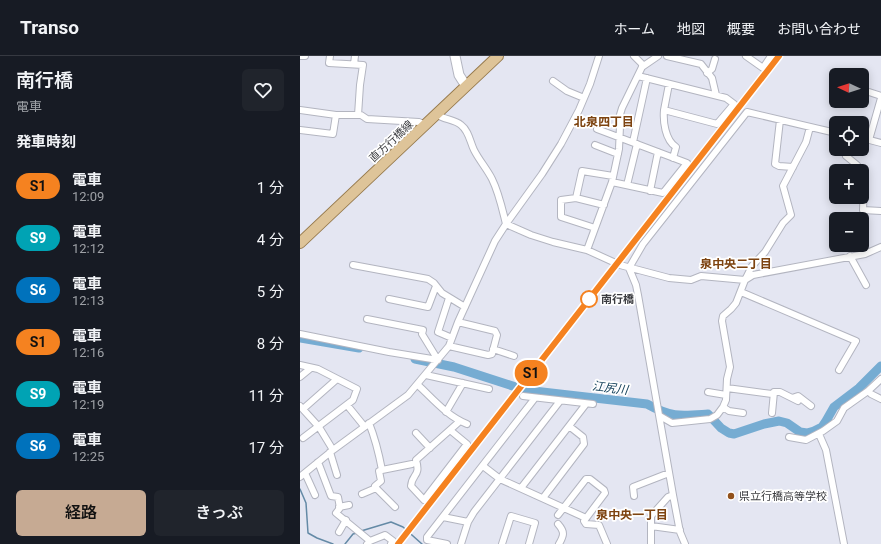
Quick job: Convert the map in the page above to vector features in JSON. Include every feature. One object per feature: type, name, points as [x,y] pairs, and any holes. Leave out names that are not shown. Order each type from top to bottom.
[{"type":"main road","name":"直方行橋線","points":[[300,243],[498,56]]},
{"type":"street","points":[[300,56],[305,56]]},
{"type":"street","points":[[330,56],[329,63],[363,65],[358,115]]},
{"type":"street","points":[[354,64],[355,56]]},
{"type":"street","points":[[455,56],[459,75],[466,86]]},
{"type":"street","points":[[300,477],[367,424],[408,395],[449,346],[458,322],[495,241],[552,159],[569,129],[584,98],[599,56]]},
{"type":"street","points":[[587,250],[612,179],[618,154],[620,138],[619,118],[622,108],[642,67],[658,56]]},
{"type":"street","points":[[667,56],[691,59],[701,64],[712,78],[716,95]]},
{"type":"street","points":[[746,56],[763,68],[772,56]]},
{"type":"street","points":[[639,57],[642,67]]},
{"type":"street","points":[[707,73],[712,69],[716,59]]},
{"type":"street","points":[[638,76],[716,95],[726,98],[734,104],[717,124],[664,110]]},
{"type":"street","points":[[627,185],[648,78]]},
{"type":"street","points":[[553,81],[584,98]]},
{"type":"street","points":[[669,84],[663,121],[671,144],[676,147],[673,158]]},
{"type":"street","points":[[869,92],[881,97],[869,140],[881,143]]},
{"type":"street","points":[[300,110],[336,115],[361,115],[367,119],[419,122],[425,125]]},
{"type":"street","points":[[629,268],[643,244],[747,112],[829,131]]},
{"type":"street","points":[[436,114],[441,118],[462,125],[466,131],[498,193],[506,224]]},
{"type":"street","points":[[300,130],[333,134],[336,115]]},
{"type":"street","points":[[780,120],[775,164],[779,166],[793,167]]},
{"type":"street","points":[[660,416],[672,423],[710,419],[717,415],[723,407],[730,367],[722,317],[736,303],[752,266],[765,252],[783,223],[790,215],[783,186],[806,142],[810,127]]},
{"type":"street","points":[[576,198],[582,171],[663,194],[687,164],[597,129]]},
{"type":"street","points":[[595,145],[618,154]]},
{"type":"street","points":[[650,190],[658,152]]},
{"type":"street","points":[[846,156],[856,164]]},
{"type":"street","points":[[595,228],[560,217],[561,200],[576,198],[604,205]]},
{"type":"street","points":[[863,204],[863,210],[881,211]]},
{"type":"street","points":[[506,224],[546,239],[587,250],[629,268],[669,278],[691,280],[701,276],[745,280],[753,275],[865,254],[881,247]]},
{"type":"street","points":[[850,256],[866,285]]},
{"type":"street","points":[[353,265],[428,279],[434,283],[442,293],[465,307]]},
{"type":"street","points":[[629,268],[636,285],[669,474],[680,530],[685,544]]},
{"type":"street","points":[[389,299],[428,307],[436,286]]},
{"type":"street","points":[[740,292],[856,341],[839,370]]},
{"type":"street","points":[[449,298],[438,332],[452,338]]},
{"type":"street","points":[[367,318],[423,330],[422,334],[438,360]]},
{"type":"street","points":[[449,346],[488,355],[492,354],[497,335],[495,331],[458,322]]},
{"type":"street","points":[[300,334],[438,360]]},
{"type":"street","points":[[493,349],[514,356]]},
{"type":"street","points":[[300,366],[318,369],[357,389],[353,400],[303,438]]},
{"type":"street","points":[[300,378],[311,368]]},
{"type":"street","points":[[426,375],[489,389]]},
{"type":"street","points":[[789,437],[806,440],[833,425],[844,408],[868,391],[881,378]]},
{"type":"street","points":[[337,379],[302,407],[319,427],[332,451],[337,475]]},
{"type":"street","points":[[446,412],[463,383]]},
{"type":"street","points":[[418,384],[446,412],[467,424]]},
{"type":"street","points":[[727,388],[772,394],[774,392],[780,392],[798,401]]},
{"type":"street","points":[[868,391],[881,399]]},
{"type":"street","points":[[708,392],[726,395]]},
{"type":"street","points":[[772,413],[774,392]]},
{"type":"street","points":[[521,488],[569,426],[590,404],[522,396]]},
{"type":"street","points":[[792,398],[798,396],[811,406]]},
{"type":"street","points":[[447,544],[427,540],[427,536],[535,398]]},
{"type":"street","points":[[461,544],[468,522],[560,400]]},
{"type":"street","points":[[347,405],[367,424],[376,440],[382,470],[379,471],[381,482],[375,486],[376,488],[362,494]]},
{"type":"street","points":[[723,407],[729,411],[744,413]]},
{"type":"street","points":[[450,430],[467,444],[424,500],[411,486],[411,481],[418,473],[416,460],[460,421]]},
{"type":"street","points":[[543,498],[584,444],[583,437],[569,426]]},
{"type":"street","points":[[416,432],[430,448]]},
{"type":"street","points":[[818,434],[826,450],[844,544]]},
{"type":"street","points":[[318,462],[331,496],[338,497],[338,510],[346,520],[369,542],[385,535],[393,541],[391,544]]},
{"type":"street","points":[[382,470],[412,464]]},
{"type":"street","points":[[483,466],[500,479],[586,518]]},
{"type":"street","points":[[305,473],[315,495]]},
{"type":"street","points":[[634,496],[633,487],[669,474]]},
{"type":"street","points":[[558,515],[586,479],[590,479],[604,490],[605,493],[584,520],[586,524],[599,525],[607,544]]},
{"type":"street","points":[[376,488],[395,507]]},
{"type":"street","points":[[651,544],[651,516],[668,497],[673,495]]},
{"type":"street","points":[[330,509],[338,510],[349,505]]},
{"type":"street","points":[[502,544],[511,516],[535,523],[529,544]]},
{"type":"street","points":[[443,517],[468,522]]},
{"type":"street","points":[[339,532],[346,520]]},
{"type":"street","points":[[558,524],[564,530],[564,534],[559,544]]},
{"type":"street","points":[[651,526],[680,530]]},
{"type":"waterway","name":"江尻川","points":[[300,338],[359,348]]},
{"type":"waterway","name":"江尻川","points":[[415,359],[454,367],[525,390],[647,404],[663,412],[677,415],[708,414],[721,428],[734,434],[764,424],[779,421],[787,423],[800,432],[807,433],[814,431],[822,427],[834,407],[859,388],[881,366]]},
{"type":"waterway","points":[[300,489],[306,503],[308,533],[333,544]]},
{"type":"waterway","points":[[361,531],[391,522],[403,527],[422,544]]},
{"type":"waterway","points":[[345,544],[353,534],[357,533]]},
{"type":"railway","points":[[398,544],[779,56]]},
{"type":"train","name":"S1","points":[[398,544],[779,56]]},
{"type":"place","name":"南行橋","points":[[589,299]]},
{"type":"place","name":"県立行橋高等学校","points":[[731,496]]},
{"type":"district","name":"北泉四丁目","points":[[604,122]]},
{"type":"district","name":"泉中央二丁目","points":[[736,264]]},
{"type":"district","name":"泉中央一丁目","points":[[632,515]]}]
